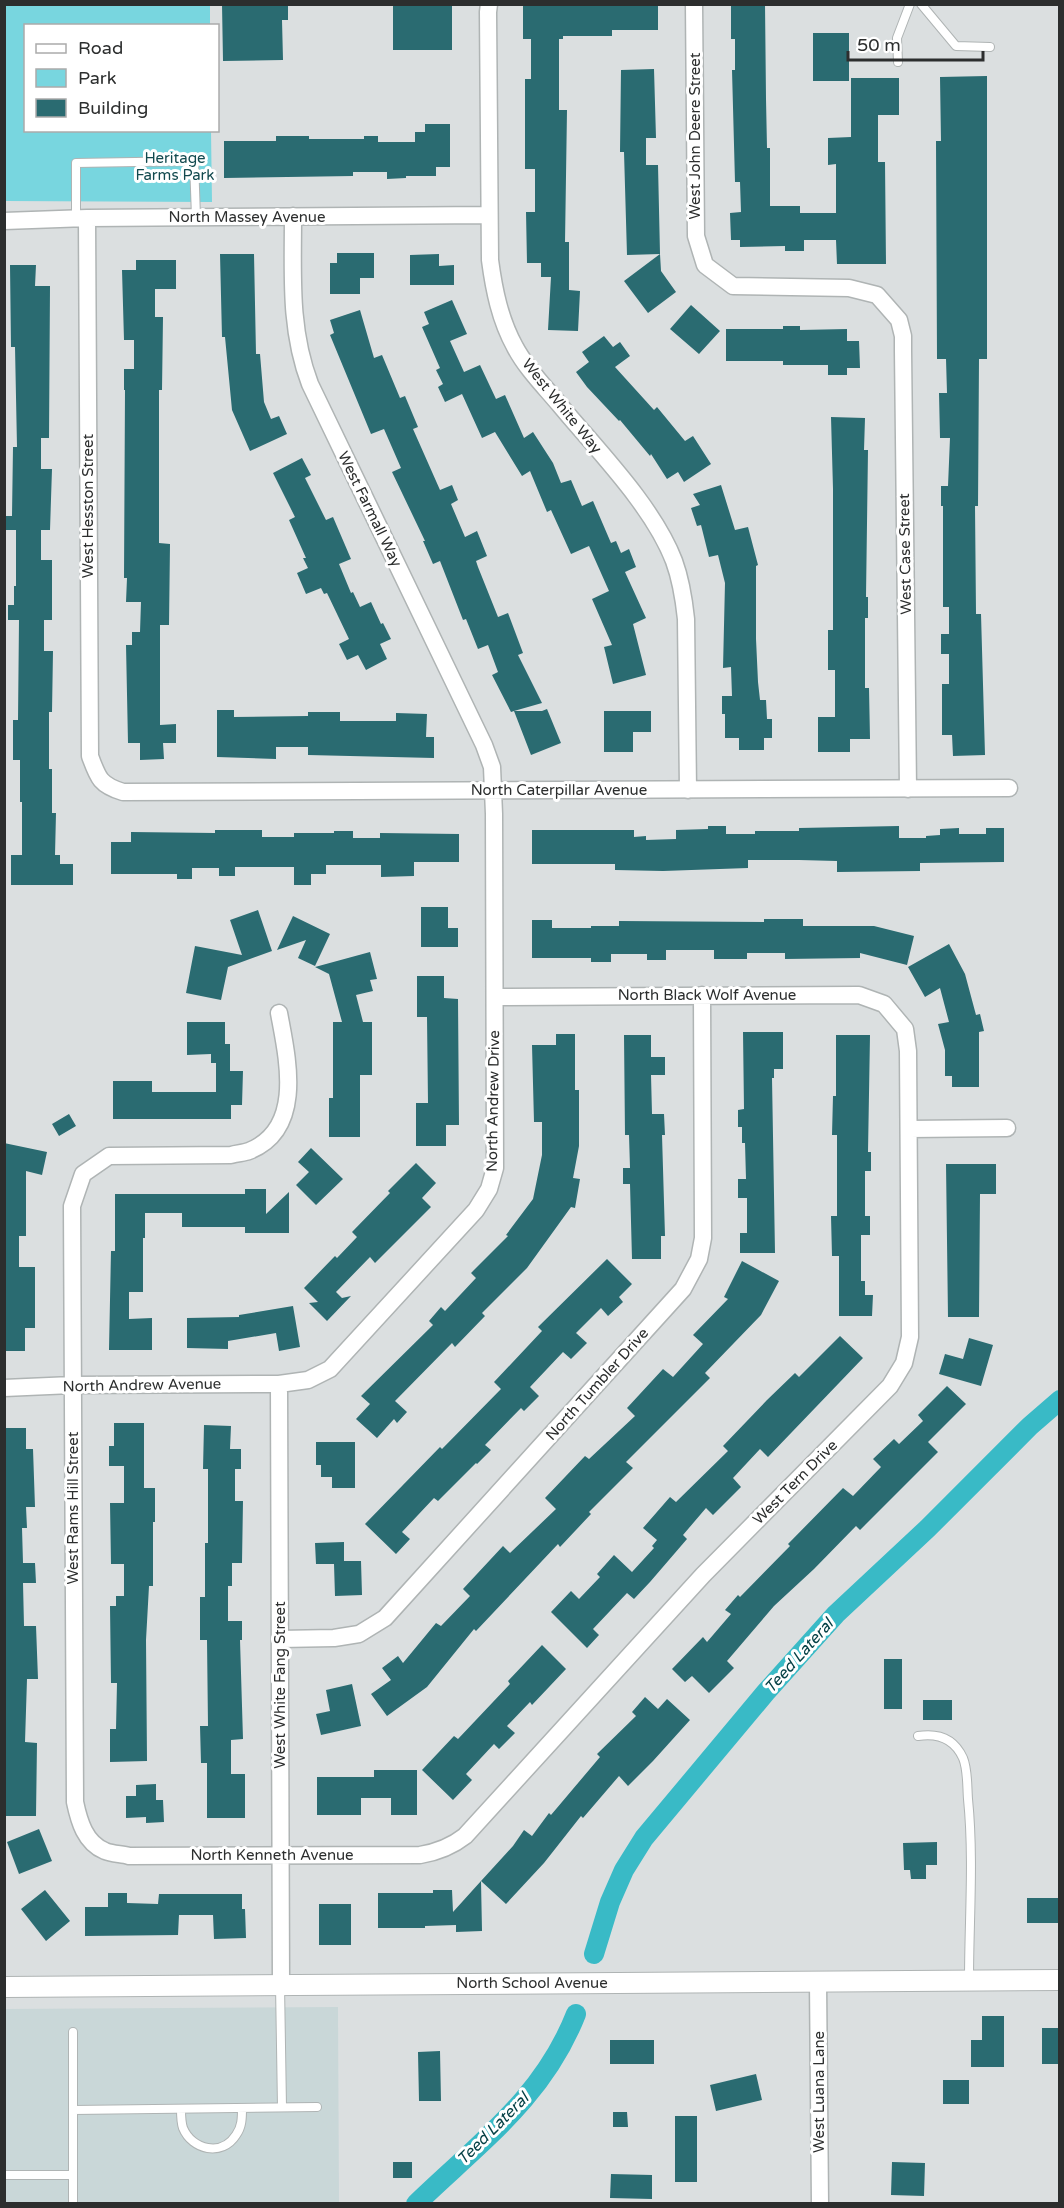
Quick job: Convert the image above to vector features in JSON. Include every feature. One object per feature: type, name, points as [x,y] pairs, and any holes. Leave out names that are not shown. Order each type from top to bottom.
[{"type":"street","name":"West White Way","points":[[489,4],[489,215],[490,260],[494,288],[506,328],[515,348],[527,366],[646,508],[663,535],[675,562],[686,619],[688,790]]},
{"type":"street","name":"West John Deere Street","points":[[694,4],[696,237],[705,265],[733,286],[849,288],[868,293],[877,296],[899,320]]},
{"type":"street","name":"North Massey Avenue","points":[[4,221],[81,218],[489,215]]},
{"type":"street","name":"West Farmall Way","points":[[293,216],[294,312],[300,359],[314,394],[484,745],[492,767],[494,790]]},
{"type":"street","name":"West Hesston Street","points":[[81,218],[90,756],[98,778],[109,788]]},
{"type":"street","name":"West Case Street","points":[[899,320],[903,336],[908,789]]},
{"type":"street","name":"North Caterpillar Avenue","points":[[109,788],[123,792],[1009,788]]},
{"type":"street","name":"North Andrew Drive","points":[[279,1384],[308,1380],[330,1369],[476,1210],[489,1189],[495,1168],[494,790]]},
{"type":"street","name":"North Tumbler Drive","points":[[280,1639],[334,1638],[359,1634],[385,1618],[683,1289],[699,1260],[703,1238],[702,995]]},
{"type":"street","name":"North Black Wolf Avenue","points":[[495,997],[859,995],[884,1004],[905,1029]]},
{"type":"street","name":"West Rams Hill Street","points":[[90,1841],[79,1823],[75,1802],[72,1206],[83,1174],[109,1156],[231,1155],[250,1151],[266,1140],[282,1121],[288,1100],[288,1059],[279,1012]]},
{"type":"street","name":"West Tern Drive","points":[[455,1844],[465,1836],[704,1575],[890,1386],[904,1363],[910,1337],[908,1051],[905,1029]]},
{"type":"street","points":[[909,1129],[1007,1128]]},
{"type":"street","name":"West White Fang Street","points":[[279,1384],[280,1985]]},
{"type":"street","name":"North Andrew Avenue","points":[[4,1388],[72,1385],[279,1384]]},
{"type":"street","name":"North Kenneth Avenue","points":[[90,1841],[105,1851],[129,1856],[420,1855],[441,1851],[455,1844]]},
{"type":"street","name":"North School Avenue","points":[[4,1987],[1059,1980]]},
{"type":"street","name":"West Luana Lane","points":[[818,1981],[820,2204]]},
{"type":"lane","points":[[898,63],[897,38],[910,4]]},
{"type":"lane","points":[[921,4],[956,46],[990,47]]},
{"type":"lane","points":[[81,218],[76,163],[194,161],[196,217]]},
{"type":"lane","points":[[918,1736],[931,1734],[946,1738],[956,1747],[963,1759],[971,1827],[969,1980]]},
{"type":"lane","points":[[280,1985],[282,2107]]},
{"type":"lane","points":[[73,2032],[73,2204]]},
{"type":"lane","points":[[73,2110],[317,2107]]},
{"type":"lane","points":[[181,2109],[183,2128],[192,2140],[206,2149],[220,2148],[235,2138],[241,2125],[242,2108]]},
{"type":"lane","points":[[4,2175],[73,2175]]},
{"type":"shaded area","points":[[338,2007],[339,2203],[5,2203],[4,2009]]},
{"type":"green space","name":"Heritage Farms Park","points":[[5,5],[210,5],[210,24],[24,24],[24,132],[211,132],[212,202],[5,201]]},
{"type":"building","points":[[222,4],[288,4],[288,20],[282,20],[283,60],[223,61]]},
{"type":"building","points":[[393,4],[452,4],[452,50],[393,50]]},
{"type":"building","points":[[543,4],[658,4],[658,30],[612,30],[612,36],[563,36],[563,39],[559,39],[559,110],[567,110],[565,242],[569,242],[569,290],[580,291],[578,331],[548,330],[551,277],[541,277],[541,263],[527,263],[526,212],[535,212],[535,169],[525,169],[525,79],[531,79],[531,39],[523,39],[523,6],[543,6]]},
{"type":"building","points":[[731,4],[765,4],[770,206],[800,206],[800,213],[836,213],[836,164],[828,165],[828,138],[851,137],[851,78],[899,78],[899,115],[878,115],[878,162],[885,162],[886,264],[837,264],[836,240],[804,240],[804,251],[785,251],[785,246],[740,247],[740,240],[731,240],[730,213],[741,212],[740,182],[735,182],[732,70],[735,70],[735,39],[731,39]]},
{"type":"building","points":[[813,33],[849,33],[849,81],[813,81]]},
{"type":"building","points":[[654,69],[656,138],[646,138],[646,165],[658,165],[660,254],[627,255],[624,152],[620,152],[621,70]]},
{"type":"building","points":[[987,76],[987,359],[979,359],[978,506],[975,506],[976,614],[981,614],[985,755],[953,756],[952,735],[942,735],[942,684],[949,684],[949,654],[941,654],[941,634],[949,634],[949,607],[943,607],[941,486],[948,486],[950,438],[940,438],[939,393],[947,393],[946,359],[937,359],[936,141],[941,141],[940,77]]},
{"type":"building","points":[[425,124],[450,124],[450,167],[436,167],[436,176],[406,176],[406,178],[387,179],[387,172],[353,172],[353,176],[224,178],[224,141],[276,141],[276,136],[309,136],[309,139],[364,139],[364,136],[378,136],[378,142],[415,142],[415,132],[425,132]]},
{"type":"building","points":[[337,253],[374,253],[374,278],[360,278],[360,294],[330,294],[330,263],[337,263]]},
{"type":"building","points":[[220,254],[254,254],[256,354],[260,354],[264,402],[271,419],[279,416],[287,434],[250,451],[232,410],[225,337],[222,337]]},
{"type":"building","points":[[439,254],[439,266],[454,265],[454,285],[410,285],[410,255]]},
{"type":"building","points":[[660,254],[661,271],[676,292],[648,313],[624,281]]},
{"type":"building","points":[[136,260],[176,260],[176,289],[155,289],[155,317],[163,317],[162,390],[159,390],[159,543],[170,544],[169,625],[160,625],[160,725],[176,724],[176,743],[163,743],[164,759],[140,760],[140,743],[128,743],[126,645],[132,645],[132,632],[140,632],[141,602],[126,602],[127,578],[124,578],[124,369],[134,369],[134,340],[124,340],[122,270],[136,270]]},
{"type":"building","points":[[10,265],[36,265],[35,286],[50,286],[49,438],[41,438],[41,469],[52,469],[50,530],[41,530],[41,560],[52,560],[52,620],[44,620],[44,651],[53,651],[52,712],[49,712],[49,769],[52,769],[52,813],[56,813],[55,855],[60,855],[60,864],[73,864],[73,885],[11,885],[11,855],[22,855],[22,802],[20,802],[20,760],[13,760],[13,720],[18,720],[19,620],[8,620],[8,605],[14,605],[14,586],[16,586],[16,530],[5,530],[5,516],[12,516],[13,447],[17,447],[15,347],[11,347]]},
{"type":"building","points":[[452,300],[467,334],[450,341],[464,372],[480,365],[496,399],[505,395],[524,438],[533,432],[553,463],[561,483],[571,480],[582,506],[593,501],[611,543],[616,541],[621,553],[629,549],[636,567],[625,572],[646,618],[633,624],[646,675],[613,684],[604,647],[612,645],[592,599],[609,591],[589,546],[571,554],[551,510],[547,512],[530,471],[522,476],[495,432],[482,438],[462,394],[445,402],[438,387],[443,384],[436,370],[440,368],[422,327],[429,324],[424,312]]},
{"type":"building","points":[[691,305],[720,331],[699,354],[670,329]]},
{"type":"building","points":[[360,310],[374,358],[382,355],[400,398],[405,396],[418,427],[413,429],[440,490],[452,485],[458,500],[451,504],[465,537],[477,531],[487,556],[476,561],[478,567],[498,617],[508,613],[523,653],[518,655],[542,703],[511,712],[492,675],[498,672],[488,645],[478,649],[466,619],[463,620],[440,561],[433,564],[423,541],[425,541],[392,472],[401,468],[384,429],[371,434],[330,335],[334,333],[330,320]]},
{"type":"building","points":[[783,326],[800,326],[800,330],[847,329],[847,341],[859,341],[860,368],[847,368],[847,375],[828,375],[828,365],[783,365],[783,361],[726,361],[726,329],[783,329]]},
{"type":"building","points":[[604,336],[613,347],[620,342],[630,356],[615,367],[654,410],[657,407],[685,441],[693,436],[711,464],[684,482],[678,472],[667,479],[651,454],[650,456],[620,420],[587,387],[576,372],[589,362],[582,352]]},
{"type":"building","points":[[831,417],[865,418],[864,450],[868,450],[866,597],[868,597],[868,618],[865,618],[865,688],[869,688],[870,739],[850,739],[850,752],[818,752],[818,717],[835,717],[835,670],[828,670],[828,630],[833,630]]},
{"type":"building","points":[[302,458],[311,475],[305,478],[326,520],[333,517],[351,559],[339,564],[351,593],[353,592],[360,607],[371,602],[391,639],[380,644],[387,659],[366,670],[358,655],[347,660],[339,644],[349,639],[327,593],[324,594],[321,588],[306,594],[297,573],[308,568],[303,558],[306,558],[289,520],[295,517],[273,473]]},
{"type":"building","points":[[721,485],[735,530],[748,527],[758,565],[756,566],[756,639],[758,682],[760,700],[766,700],[767,719],[772,719],[772,738],[764,738],[764,750],[739,750],[739,738],[725,738],[722,696],[732,696],[731,667],[723,668],[725,583],[718,555],[709,557],[701,525],[697,526],[691,508],[700,505],[693,494]]},
{"type":"building","points":[[547,709],[561,743],[531,755],[514,711]]},
{"type":"building","points":[[217,710],[234,710],[234,717],[308,716],[308,712],[340,712],[340,721],[396,721],[396,713],[427,714],[426,737],[434,737],[434,758],[308,755],[308,747],[276,747],[276,759],[217,757]]},
{"type":"building","points":[[604,711],[651,711],[651,732],[633,732],[633,752],[604,752]]},
{"type":"building","points":[[708,826],[726,826],[726,834],[755,834],[755,831],[799,831],[799,828],[899,826],[899,838],[926,838],[926,836],[940,835],[940,829],[959,828],[959,834],[986,834],[986,828],[1004,828],[1004,862],[920,863],[920,871],[837,872],[837,861],[799,860],[748,860],[748,868],[663,871],[615,870],[615,864],[532,864],[532,830],[634,830],[634,837],[646,836],[646,840],[676,839],[676,830],[708,829]]},
{"type":"building","points":[[215,830],[262,830],[262,837],[294,837],[294,833],[334,833],[334,831],[353,831],[353,838],[380,838],[380,833],[459,834],[459,862],[414,862],[414,876],[381,877],[381,865],[326,865],[326,874],[311,874],[311,885],[294,885],[294,867],[235,867],[235,876],[219,876],[219,868],[192,868],[192,879],[177,879],[177,874],[111,874],[111,842],[131,842],[131,832],[215,833]]},
{"type":"building","points":[[421,907],[448,907],[448,928],[458,928],[458,947],[421,947]]},
{"type":"building","points":[[258,910],[272,951],[228,967],[221,1000],[186,993],[195,946],[242,955],[230,920]]},
{"type":"building","points":[[293,916],[330,934],[315,966],[298,958],[306,940],[277,950]]},
{"type":"building","points":[[764,919],[803,919],[803,926],[874,926],[914,936],[907,965],[860,953],[860,958],[785,959],[785,953],[747,953],[747,959],[714,959],[714,950],[666,950],[666,960],[647,960],[647,954],[611,954],[611,962],[591,962],[591,958],[532,958],[532,920],[552,920],[552,928],[591,928],[591,926],[619,926],[619,921],[764,922]]},
{"type":"building","points":[[949,944],[965,974],[976,1015],[980,1014],[984,1031],[979,1032],[979,1087],[952,1087],[952,1076],[945,1076],[945,1050],[938,1024],[949,1022],[940,988],[925,997],[908,967]]},
{"type":"building","points":[[370,952],[377,979],[370,980],[373,991],[356,995],[363,1022],[372,1022],[372,1075],[360,1075],[360,1137],[329,1137],[329,1098],[333,1098],[333,1022],[342,1022],[329,974],[315,967]]},
{"type":"building","points":[[417,976],[444,976],[444,998],[458,999],[459,1125],[446,1125],[446,1146],[416,1146],[416,1103],[428,1103],[427,1017],[417,1017]]},
{"type":"building","points":[[187,1022],[225,1022],[225,1044],[230,1044],[230,1071],[243,1071],[242,1105],[231,1105],[231,1119],[113,1119],[113,1081],[152,1081],[152,1092],[216,1092],[216,1063],[211,1063],[211,1054],[187,1055]]},
{"type":"building","points":[[743,1032],[783,1032],[783,1069],[774,1069],[774,1078],[772,1078],[775,1253],[740,1253],[740,1233],[747,1233],[747,1198],[738,1198],[738,1179],[746,1179],[745,1143],[742,1143],[742,1127],[738,1127],[738,1110],[744,1109]]},
{"type":"building","points":[[556,1034],[575,1034],[575,1090],[579,1090],[579,1146],[573,1178],[580,1179],[575,1208],[571,1207],[527,1268],[482,1313],[485,1316],[455,1347],[452,1343],[395,1401],[407,1412],[397,1423],[394,1419],[377,1438],[356,1419],[370,1404],[361,1396],[433,1325],[429,1321],[441,1307],[445,1311],[476,1278],[471,1273],[508,1236],[506,1235],[533,1199],[542,1155],[542,1122],[534,1122],[532,1045],[556,1045]]},
{"type":"building","points":[[624,1035],[651,1035],[651,1057],[665,1057],[665,1075],[651,1075],[652,1114],[664,1114],[665,1135],[662,1135],[665,1236],[661,1236],[661,1259],[632,1259],[630,1184],[623,1184],[623,1168],[630,1168],[629,1135],[625,1135]]},
{"type":"building","points":[[836,1035],[870,1035],[868,1152],[871,1152],[871,1171],[865,1171],[865,1216],[870,1216],[870,1235],[861,1235],[861,1281],[865,1281],[865,1295],[873,1295],[872,1316],[839,1316],[839,1256],[832,1256],[831,1216],[837,1216],[837,1135],[832,1135],[833,1096],[836,1096]]},
{"type":"building","points":[[69,1114],[76,1126],[59,1136],[52,1124]]},
{"type":"building","points":[[4,1143],[47,1152],[42,1175],[26,1171],[26,1236],[19,1236],[19,1267],[35,1267],[35,1328],[25,1328],[25,1351],[4,1351]]},
{"type":"building","points":[[311,1148],[343,1179],[316,1205],[296,1185],[309,1172],[298,1162]]},
{"type":"building","points":[[416,1163],[436,1183],[422,1198],[431,1207],[375,1263],[370,1257],[336,1292],[342,1298],[351,1296],[327,1321],[309,1303],[318,1302],[304,1288],[357,1237],[352,1232]]},
{"type":"building","points":[[946,1164],[996,1164],[996,1194],[980,1194],[979,1317],[948,1317]]},
{"type":"building","points":[[245,1189],[266,1189],[266,1214],[289,1192],[289,1233],[245,1233],[245,1227],[182,1227],[182,1213],[145,1213],[143,1292],[129,1292],[129,1319],[152,1318],[152,1350],[109,1350],[111,1251],[115,1251],[115,1194],[245,1194]]},
{"type":"building","points":[[607,1259],[632,1284],[619,1297],[623,1302],[608,1316],[601,1308],[576,1333],[587,1343],[571,1359],[563,1352],[530,1387],[539,1396],[524,1411],[521,1408],[485,1445],[491,1450],[477,1464],[438,1501],[434,1498],[402,1532],[410,1539],[396,1554],[365,1524],[440,1447],[442,1449],[501,1389],[494,1382],[542,1331],[538,1327]]},
{"type":"building","points":[[742,1261],[779,1281],[761,1315],[705,1373],[710,1378],[626,1462],[633,1468],[589,1512],[591,1514],[560,1547],[558,1544],[476,1631],[474,1629],[427,1687],[387,1716],[371,1694],[391,1680],[382,1668],[398,1656],[403,1663],[436,1623],[441,1626],[470,1596],[463,1589],[503,1546],[510,1553],[556,1509],[545,1498],[585,1456],[589,1459],[635,1416],[627,1408],[663,1369],[673,1377],[703,1344],[693,1335],[728,1299],[724,1297]]},
{"type":"building","points":[[293,1306],[300,1347],[279,1351],[276,1333],[228,1341],[228,1349],[187,1348],[187,1318],[239,1317],[239,1315]]},
{"type":"building","points":[[840,1336],[863,1358],[768,1457],[760,1449],[733,1478],[741,1487],[713,1515],[706,1508],[683,1535],[687,1539],[650,1582],[634,1599],[627,1593],[593,1629],[599,1635],[587,1648],[551,1612],[571,1591],[579,1599],[600,1577],[597,1574],[614,1555],[632,1572],[654,1548],[652,1546],[657,1540],[643,1528],[670,1497],[676,1502],[728,1451],[723,1446],[767,1400],[795,1373],[799,1377]]},
{"type":"building","points":[[969,1338],[993,1345],[981,1386],[939,1374],[945,1354],[963,1359]]},
{"type":"building","points":[[947,1386],[966,1404],[928,1442],[938,1452],[860,1530],[856,1526],[774,1606],[727,1661],[734,1668],[709,1693],[692,1676],[685,1682],[672,1669],[703,1637],[707,1642],[731,1614],[725,1610],[738,1595],[740,1597],[843,1488],[853,1496],[881,1467],[873,1459],[894,1439],[899,1444],[923,1421],[918,1415]]},
{"type":"building","points":[[114,1423],[144,1423],[144,1488],[155,1488],[153,1586],[149,1586],[146,1640],[147,1761],[110,1762],[110,1729],[116,1729],[117,1683],[111,1683],[110,1606],[116,1606],[116,1596],[124,1596],[124,1564],[111,1564],[110,1503],[124,1503],[124,1466],[109,1466],[109,1446],[114,1446]]},
{"type":"building","points":[[204,1425],[231,1426],[230,1449],[241,1449],[241,1469],[235,1469],[235,1501],[243,1501],[242,1563],[232,1563],[232,1586],[228,1586],[228,1621],[242,1621],[242,1640],[240,1640],[243,1739],[231,1740],[231,1774],[245,1774],[245,1818],[207,1818],[207,1763],[201,1763],[200,1726],[208,1726],[207,1640],[200,1640],[200,1597],[205,1597],[205,1543],[208,1543],[208,1469],[203,1469]]},
{"type":"building","points":[[4,1428],[26,1428],[26,1449],[33,1449],[35,1507],[26,1507],[27,1528],[22,1528],[23,1563],[35,1563],[36,1583],[23,1583],[24,1626],[36,1626],[38,1679],[27,1679],[25,1742],[37,1743],[36,1816],[6,1816]]},
{"type":"building","points":[[316,1442],[355,1442],[355,1488],[332,1488],[332,1477],[321,1477],[321,1465],[316,1465]]},
{"type":"building","points":[[344,1542],[344,1561],[361,1561],[362,1595],[335,1596],[334,1564],[316,1564],[315,1543]]},
{"type":"building","points":[[542,1645],[566,1669],[532,1705],[530,1702],[507,1726],[515,1733],[499,1749],[494,1744],[466,1774],[472,1780],[453,1800],[422,1770],[454,1736],[458,1739],[510,1684],[508,1681]]},
{"type":"building","points":[[884,1659],[902,1659],[902,1709],[884,1709]]},
{"type":"building","points":[[352,1684],[361,1726],[321,1735],[316,1714],[330,1711],[326,1690]]},
{"type":"building","points":[[645,1697],[658,1709],[667,1699],[690,1720],[628,1786],[619,1776],[583,1818],[581,1816],[544,1863],[506,1904],[481,1881],[513,1846],[524,1830],[532,1836],[549,1813],[551,1815],[600,1757],[597,1754],[636,1716],[632,1712]]},
{"type":"building","points":[[923,1700],[952,1700],[952,1720],[923,1720]]},
{"type":"building","points":[[374,1770],[417,1770],[417,1815],[391,1815],[391,1798],[361,1798],[361,1815],[317,1815],[317,1777],[374,1777]]},
{"type":"building","points":[[156,1784],[156,1800],[163,1800],[164,1822],[146,1823],[146,1817],[126,1818],[126,1796],[136,1796],[136,1785]]},
{"type":"building","points":[[39,1829],[52,1861],[19,1874],[7,1842]]},
{"type":"building","points":[[937,1842],[937,1865],[926,1865],[926,1879],[911,1879],[910,1870],[904,1870],[903,1843]]},
{"type":"building","points":[[481,1881],[482,1931],[456,1932],[456,1925],[425,1926],[425,1928],[378,1928],[378,1893],[433,1893],[433,1890],[452,1890],[453,1912]]},
{"type":"building","points":[[45,1890],[70,1921],[46,1941],[21,1909]]},
{"type":"building","points":[[108,1893],[127,1893],[127,1903],[158,1904],[159,1894],[242,1894],[246,1938],[214,1939],[213,1915],[179,1915],[178,1935],[85,1936],[85,1907],[108,1907]]},
{"type":"building","points":[[1027,1898],[1059,1898],[1059,1923],[1027,1923]]},
{"type":"building","points":[[319,1904],[351,1904],[351,1945],[319,1945]]},
{"type":"building","points":[[982,2016],[1004,2016],[1004,2067],[971,2067],[971,2040],[982,2040]]},
{"type":"building","points":[[1042,2028],[1059,2028],[1059,2064],[1042,2064]]},
{"type":"building","points":[[610,2040],[654,2040],[654,2064],[610,2064]]},
{"type":"building","points":[[440,2051],[441,2101],[419,2101],[418,2052]]},
{"type":"building","points":[[756,2074],[762,2100],[716,2111],[710,2085]]},
{"type":"building","points":[[943,2080],[969,2080],[969,2104],[943,2104]]},
{"type":"building","points":[[613,2112],[627,2112],[628,2127],[613,2127]]},
{"type":"building","points":[[675,2116],[697,2116],[697,2182],[675,2182]]},
{"type":"building","points":[[393,2162],[412,2162],[412,2178],[393,2178]]},
{"type":"building","points":[[892,2162],[925,2163],[924,2196],[891,2195]]},
{"type":"building","points":[[611,2174],[652,2175],[652,2199],[610,2198]]},
{"type":"waterway","name":"Teed Lateral","points":[[594,1954],[610,1902],[624,1870],[644,1838],[766,1692],[836,1614],[927,1529],[1030,1426],[1060,1400]]},
{"type":"waterway","name":"Teed Lateral","points":[[416,2204],[486,2139],[527,2095],[546,2071],[576,2014]]}]
